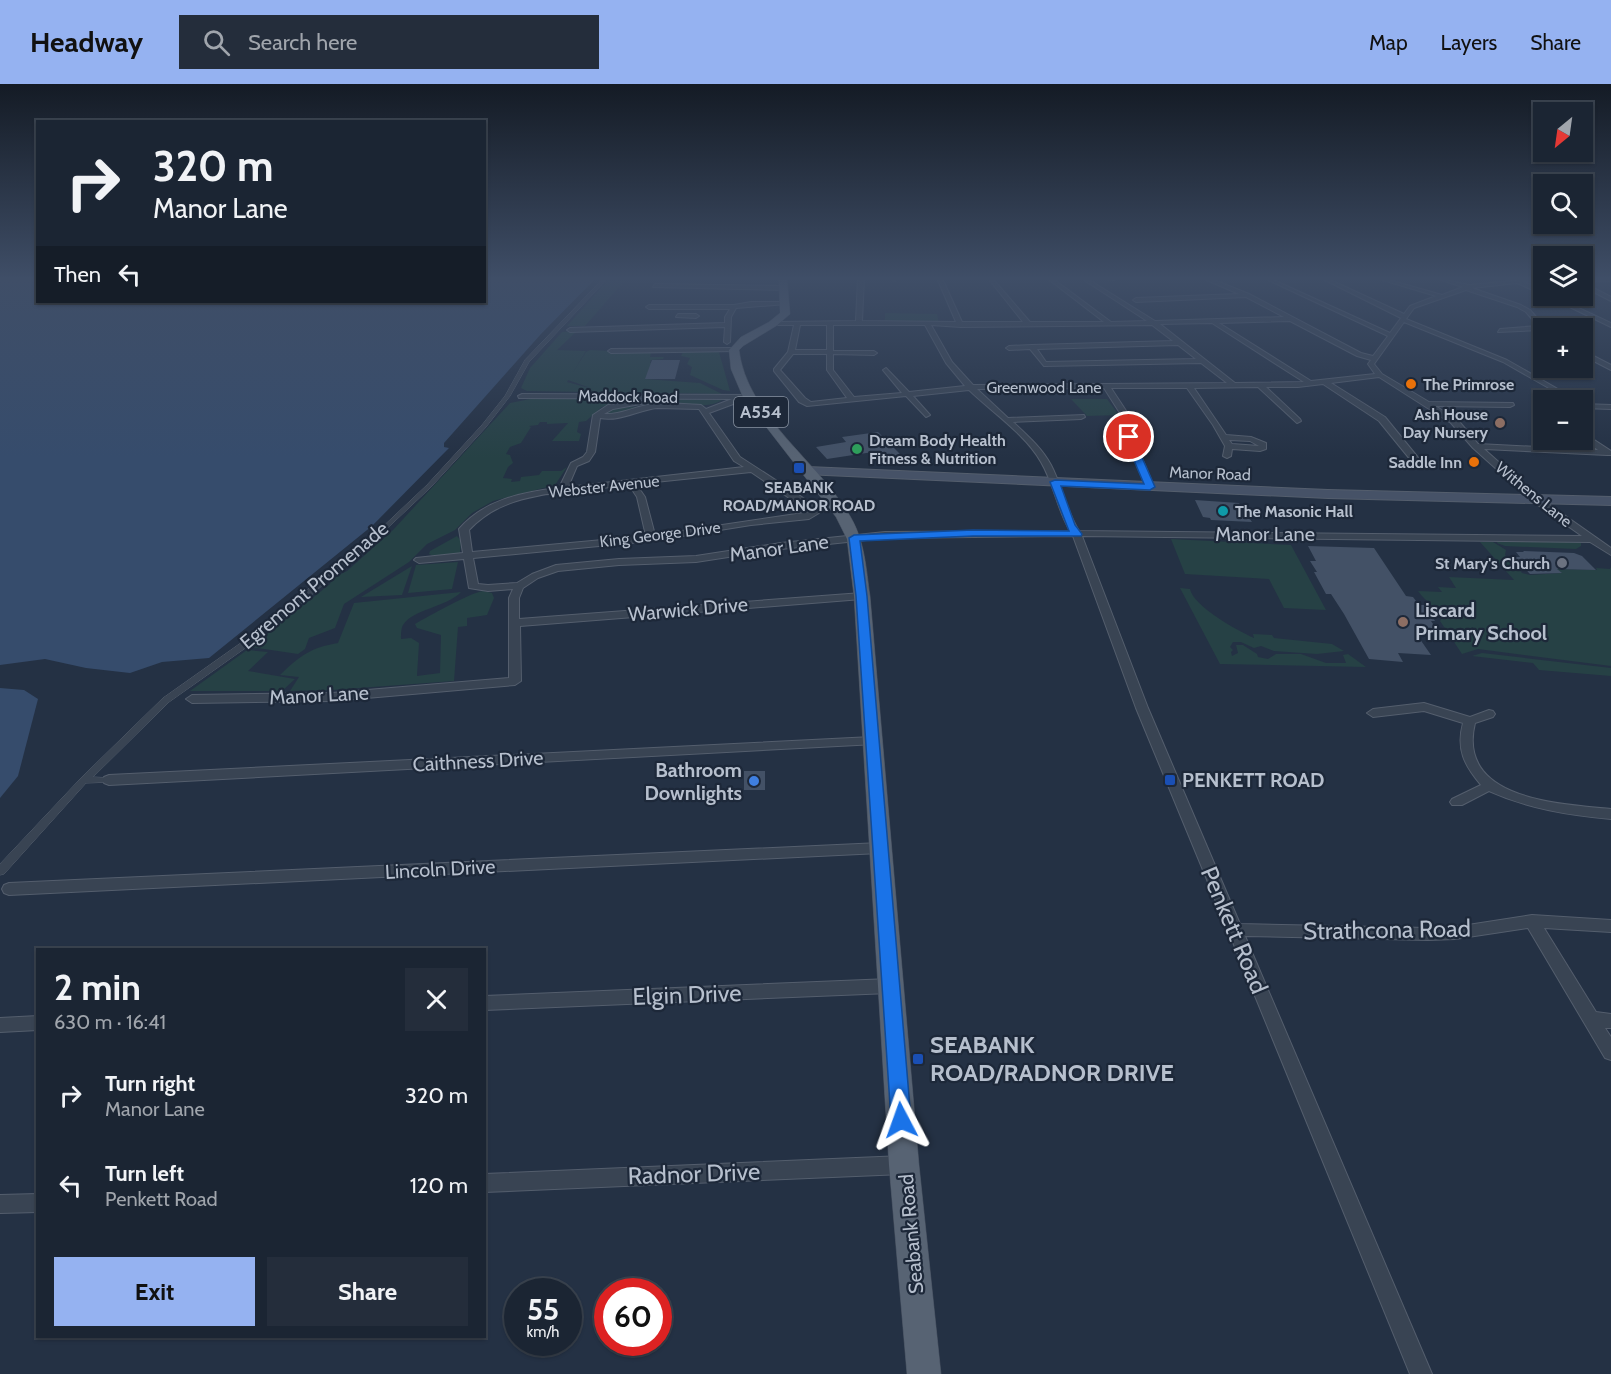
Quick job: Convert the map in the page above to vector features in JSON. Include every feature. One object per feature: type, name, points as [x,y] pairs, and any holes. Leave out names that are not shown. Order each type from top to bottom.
[{"type":"main road","points":[[733,345],[746,338]]},
{"type":"main road","name":"Seabank Road","points":[[733,345],[736,369],[749,397],[843,516],[854,538],[862,596],[904,1165],[924,1374]]},
{"type":"main road","name":"Manor Road","points":[[808,471],[1328,494],[1611,501]]},
{"type":"street","name":"Egremont Promenade","points":[[0,871],[84,780],[172,696],[248,642],[376,536],[429,486],[484,426],[507,396],[523,367],[550,338]]},
{"type":"street","name":"Seabank Road","points":[[731,338],[733,345]]},
{"type":"street","name":"Greenwood Lane","points":[[794,338],[791,352],[776,369],[802,400],[810,404],[971,388],[1311,384],[1380,375]]},
{"type":"street","points":[[830,338],[830,370],[852,400]]},
{"type":"street","name":"Penkett Road","points":[[935,338],[946,360],[971,388],[1041,456],[1055,482],[1070,525],[1077,534],[1142,708],[1233,930],[1421,1374]]},
{"type":"street","points":[[1171,338],[1233,385]]},
{"type":"street","points":[[1240,338],[1311,384]]},
{"type":"street","points":[[1327,338],[1359,355],[1372,358],[1390,338]]},
{"type":"street","points":[[1451,338],[1505,361],[1556,390]]},
{"type":"street","points":[[1009,348],[1177,343]]},
{"type":"street","points":[[611,351],[733,345]]},
{"type":"street","points":[[1032,347],[1044,364],[1202,361]]},
{"type":"street","points":[[791,352],[874,353]]},
{"type":"street","points":[[1593,357],[1611,368]]},
{"type":"street","name":"Withens Lane","points":[[1372,358],[1371,364],[1380,375],[1454,421],[1476,446],[1534,498],[1602,543],[1611,552]]},
{"type":"street","points":[[886,370],[926,415]]},
{"type":"street","points":[[1325,382],[1382,419],[1422,467]]},
{"type":"street","points":[[1260,385],[1297,421]]},
{"type":"street","points":[[1189,386],[1229,446],[1227,456]]},
{"type":"street","points":[[1107,387],[1132,434],[1150,487]]},
{"type":"street","name":"Maddock Road","points":[[507,396],[749,397]]},
{"type":"street","points":[[597,415],[611,407],[637,405],[646,401],[649,396]]},
{"type":"street","points":[[705,412],[749,397]]},
{"type":"street","points":[[1430,404],[1510,405]]},
{"type":"street","points":[[1474,405],[1482,412]]},
{"type":"street","points":[[597,415],[608,418],[623,416],[644,408],[701,406],[729,450],[737,459],[753,469]]},
{"type":"street","points":[[1593,407],[1610,408]]},
{"type":"street","points":[[561,492],[574,465],[586,459],[591,452],[597,415]]},
{"type":"street","points":[[1005,420],[1081,417]]},
{"type":"street","points":[[1224,437],[1251,438],[1262,442],[1263,447],[1260,449],[1229,446]]},
{"type":"street","points":[[1593,442],[1609,453]]},
{"type":"street","points":[[1476,446],[1609,453]]},
{"type":"street","name":"Webster Avenue","points":[[469,555],[464,529],[478,514],[501,502],[542,492],[561,492],[753,469]]},
{"type":"street","name":"King George Drive","points":[[419,560],[450,559],[469,555],[651,538],[751,522],[809,516],[815,513],[814,509],[753,469]]},
{"type":"street","points":[[632,484],[641,497],[651,538]]},
{"type":"street","name":"Manor Lane","points":[[172,696],[192,699],[332,697],[515,681],[514,598],[519,586],[535,576],[556,568],[619,562],[696,559],[854,538],[973,533],[1350,535],[1602,543]]},
{"type":"street","points":[[469,555],[473,586],[488,588],[519,586]]},
{"type":"street","name":"Warwick Drive","points":[[514,623],[862,596]]},
{"type":"street","points":[[1372,713],[1424,707],[1470,721],[1489,714]]},
{"type":"street","points":[[1470,721],[1464,751],[1473,768],[1489,786],[1518,799],[1549,808],[1611,814]]},
{"type":"street","name":"Caithness Drive","points":[[84,780],[872,741]]},
{"type":"street","points":[[1456,802],[1489,786]]},
{"type":"street","name":"Lincoln Drive","points":[[5,889],[880,848]]},
{"type":"street","points":[[1532,921],[1611,1052]]},
{"type":"street","name":"Strathcona Road","points":[[1233,930],[1428,934],[1455,933],[1532,921],[1611,926]]},
{"type":"street","name":"Elgin Drive","points":[[486,1004],[890,986]]},
{"type":"street","points":[[1590,1019],[1611,1021]]},
{"type":"street","points":[[0,1024],[36,1023]]},
{"type":"street","name":"Radnor Drive","points":[[486,1184],[904,1165]]},
{"type":"street","points":[[0,1204],[36,1203]]},
{"type":"green space","points":[[556,338],[569,338],[557,350],[586,351],[573,372],[586,352],[590,350],[651,353],[650,357],[664,357],[651,360],[650,363],[657,363],[645,379],[700,383],[722,394],[527,391],[521,388],[530,368]],"holes":[[[568,380],[593,389],[567,382]]]},
{"type":"green space","points":[[683,352],[719,352],[730,391],[690,375],[692,367],[687,364],[690,358],[681,356]]},
{"type":"green space","points":[[540,397],[636,398],[632,403],[602,407],[586,421],[579,422],[577,432],[581,434],[579,441],[552,441],[568,423],[540,422],[538,425],[529,426],[531,427],[521,443],[510,447],[506,454],[510,455],[513,463],[508,467],[503,478],[512,479],[511,482],[520,481],[521,477],[539,475],[542,471],[561,471],[567,467],[555,485],[493,501],[472,513],[455,530],[427,544],[409,562],[344,604],[335,628],[309,638],[305,649],[298,654],[251,647],[330,584],[331,579],[347,571],[393,530],[510,403]]},
{"type":"green space","points":[[655,399],[722,400],[709,405],[657,405],[626,414],[607,413],[611,409],[641,406]]},
{"type":"green space","points":[[1071,399],[1107,399],[1119,415],[1087,416]]},
{"type":"green space","points":[[457,536],[461,541],[460,553],[445,557],[429,554],[430,551]]},
{"type":"green space","points":[[1171,539],[1291,545],[1326,610],[1284,608],[1269,579],[1185,574]]},
{"type":"green space","points":[[1498,541],[1576,542],[1581,543],[1581,546],[1576,549],[1505,546],[1497,543]]},
{"type":"green space","points":[[1480,542],[1493,542],[1506,550],[1505,555],[1522,573],[1530,575],[1561,573],[1557,569],[1597,570],[1596,568],[1610,569],[1611,567],[1611,666],[1478,649],[1462,654],[1440,621],[1443,617],[1418,591],[1442,592],[1438,587],[1456,588],[1449,577],[1514,580]]},
{"type":"green space","points":[[458,562],[452,589],[408,593],[416,565]]},
{"type":"green space","points":[[412,566],[402,595],[361,597]]},
{"type":"green space","points":[[1180,588],[1190,589],[1193,596],[1207,610],[1254,638],[1253,634],[1272,635],[1274,638],[1332,644],[1344,651],[1317,654],[1274,651],[1261,646],[1254,648],[1241,642],[1233,642],[1230,647],[1233,650],[1232,656],[1238,653],[1236,645],[1243,645],[1258,657],[1268,659],[1276,654],[1301,654],[1326,663],[1346,663],[1343,655],[1348,654],[1366,667],[1220,664]]},
{"type":"green space","points":[[483,591],[492,593],[494,598],[487,615],[467,618],[467,626],[458,627],[454,681],[290,691],[299,677],[280,675],[306,653],[338,643],[354,603],[461,592],[447,601],[414,615],[402,628],[401,639],[411,638],[419,643],[417,676],[440,673],[441,635],[417,628],[415,624],[460,600]]},
{"type":"green space","points":[[247,650],[268,652],[248,671],[295,679],[282,691],[190,691]]},
{"type":"green space","points":[[1482,653],[1611,668],[1611,676],[1539,670],[1533,663],[1472,656]]},
{"type":"water","points":[[0,338],[537,338],[444,443],[444,447],[449,448],[372,526],[209,658],[162,662],[130,673],[86,668],[45,659],[0,665]]},
{"type":"water","points":[[0,688],[24,690],[38,699],[18,776],[0,798]]},
{"type":"building","points":[[652,360],[680,360],[675,379],[645,379]]},
{"type":"building","name":"Dream Body Health Fitness & Nutrition","points":[[878,432],[908,462],[886,465],[873,452],[827,459],[816,447],[846,442],[842,437]]},
{"type":"building","name":"The Masonic Hall","points":[[1195,500],[1239,503],[1252,522],[1211,520],[1203,517]]},
{"type":"building","name":"Liscard Primary School","points":[[1308,546],[1374,548],[1406,596],[1413,597],[1419,605],[1425,605],[1435,621],[1431,621],[1437,630],[1415,632],[1431,655],[1398,653],[1403,662],[1369,659],[1344,614],[1331,594],[1326,594],[1314,572],[1317,572],[1310,561],[1316,561]]},
{"type":"building","name":"St Mary's Church","points":[[1516,552],[1574,553],[1582,556],[1596,570],[1557,569],[1562,573],[1530,574],[1514,557],[1520,557]]},
{"type":"building","name":"Bathroom Downlights","points":[[744,771],[765,771],[765,790],[744,790]]},
{"type":"place","name":"The Primrose","points":[[1411,384]]},
{"type":"place","name":"Ash House Day Nursery","points":[[1500,423]]},
{"type":"place","name":"Dream Body Health Fitness & Nutrition","points":[[857,449]]},
{"type":"place","name":"Saddle Inn","points":[[1474,462]]},
{"type":"place","name":"SEABANK ROAD/MANOR ROAD","points":[[799,468]]},
{"type":"place","name":"The Masonic Hall","points":[[1223,511]]},
{"type":"place","name":"St Mary's Church","points":[[1562,563]]},
{"type":"place","name":"Liscard Primary School","points":[[1403,622]]},
{"type":"place","name":"PENKETT ROAD","points":[[1170,780]]},
{"type":"place","name":"Bathroom Downlights","points":[[754,781]]},
{"type":"place","name":"SEABANK ROAD/RADNOR DRIVE","points":[[918,1059]]},
{"type":"route","points":[[901,1120],[862,596],[854,538],[973,533],[1077,534],[1070,525],[1055,482],[1150,487],[1129,437]]}]
